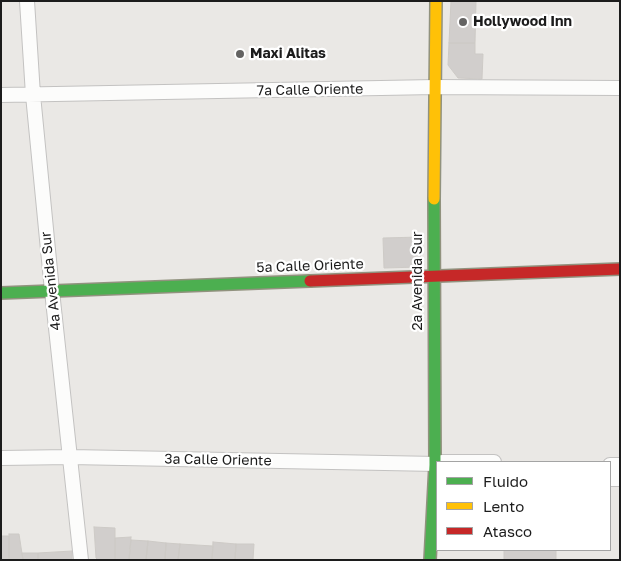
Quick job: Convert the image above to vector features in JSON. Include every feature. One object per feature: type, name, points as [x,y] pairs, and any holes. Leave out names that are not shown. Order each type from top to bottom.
[{"type":"street","name":"4a Avenida Sur","points":[[27,1],[33,95],[81,560]]},
{"type":"street","name":"2a Avenida Sur","points":[[436,1],[433,277],[438,461]]},
{"type":"street","name":"7a Calle Oriente","points":[[1,95],[435,88],[620,88]]},
{"type":"street","name":"5a Calle Oriente","points":[[1,293],[620,270]]},
{"type":"street","name":"3a Calle Oriente","points":[[1,458],[70,457],[436,464]]},
{"type":"street","name":"2a Avenida Sur","points":[[430,560],[436,488]]},
{"type":"building","name":"Hollywood Inn","points":[[451,1],[476,1],[475,43],[449,43]]},
{"type":"building","points":[[449,43],[475,43],[475,54],[483,54],[482,79],[458,78],[448,65]]},
{"type":"building","points":[[420,237],[421,267],[384,268],[383,238]]},
{"type":"building","points":[[94,527],[115,528],[115,560],[98,560],[96,558]]},
{"type":"building","points":[[9,534],[19,534],[23,560],[9,560]]},
{"type":"building","points":[[1,536],[9,536],[9,560],[1,560]]},
{"type":"building","points":[[131,537],[129,560],[115,560],[115,538]]},
{"type":"building","points":[[131,540],[148,541],[146,560],[129,560]]},
{"type":"building","points":[[148,541],[166,543],[165,560],[146,560]]},
{"type":"building","points":[[213,542],[236,544],[235,560],[212,560]]},
{"type":"building","points":[[166,543],[180,544],[178,560],[165,560]]},
{"type":"building","points":[[180,544],[213,546],[212,560],[178,560]]},
{"type":"building","points":[[236,544],[254,544],[253,560],[235,560]]},
{"type":"building","points":[[72,551],[72,560],[38,560],[38,553]]},
{"type":"building","points":[[504,551],[556,551],[556,560],[504,560]]},
{"type":"building","points":[[22,553],[38,553],[38,560],[23,560]]},
{"type":"traffic: fast","points":[[430,560],[435,465],[434,199]]},
{"type":"traffic: fast","points":[[1,293],[310,281]]},
{"type":"traffic: slow","points":[[434,199],[436,1]]},
{"type":"traffic: jam","points":[[310,281],[620,269]]},
{"type":"place","name":"Hollywood Inn","points":[[463,22]]},
{"type":"place","name":"Maxi Alitas","points":[[240,54]]}]
